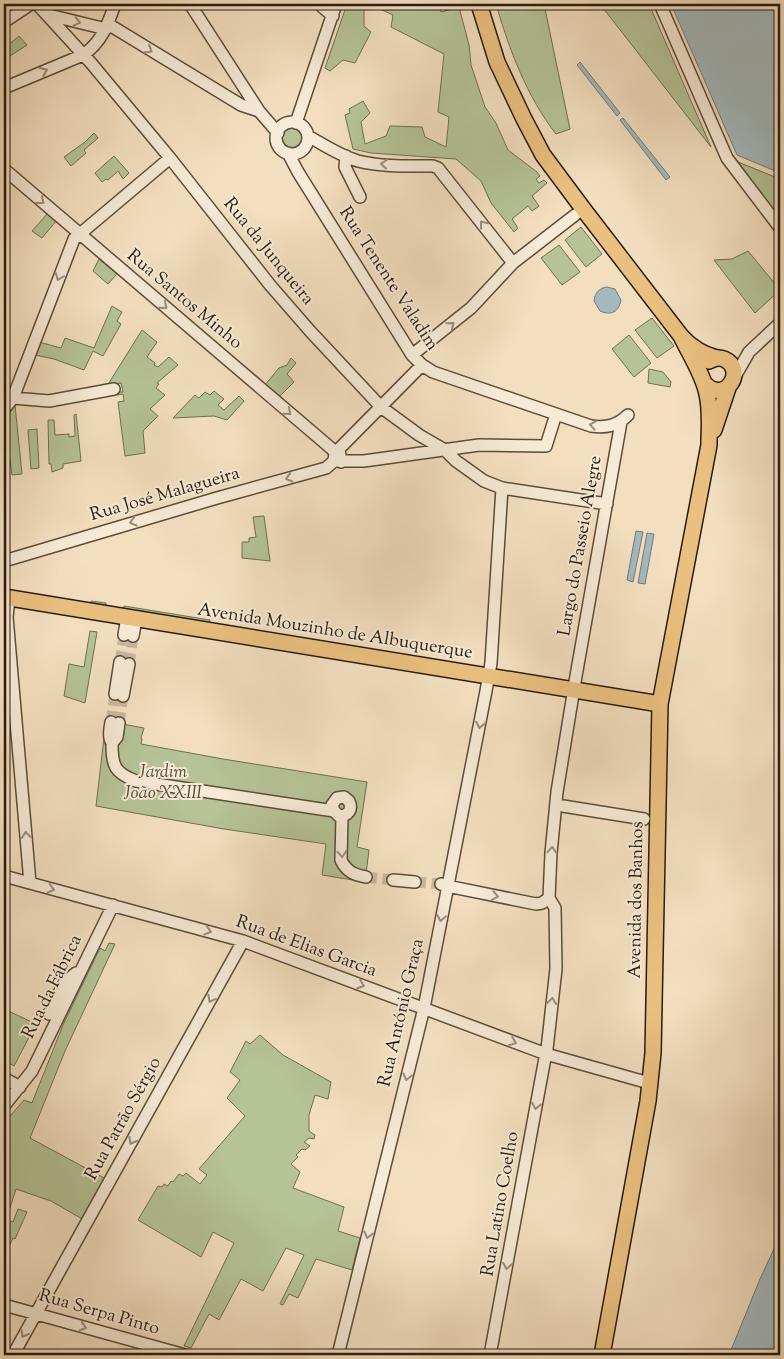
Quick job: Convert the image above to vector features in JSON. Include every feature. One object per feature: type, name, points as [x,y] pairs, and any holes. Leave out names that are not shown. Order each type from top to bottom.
[{"type":"main road","points":[[479,4],[497,62],[543,155],[681,336],[692,348],[704,354],[720,358],[727,361],[733,369],[734,374],[730,386],[723,390],[713,390],[703,380],[705,364],[712,359],[720,358]]},
{"type":"main road","name":"Avenida dos Banhos","points":[[681,336],[703,380],[709,406],[709,445]]},
{"type":"main road","name":"Avenida dos Banhos","points":[[602,1355],[646,1111],[653,1053],[660,704],[709,445],[730,386]]},
{"type":"main road","name":"Avenida Mouzinho de Albuquerque","points":[[6,598],[489,677],[575,683],[660,704]]},
{"type":"street","points":[[4,22],[31,4]]},
{"type":"street","name":"Rua da Junqueira","points":[[37,4],[49,15],[170,158],[270,285],[381,407],[420,435],[446,450],[456,461],[484,481],[502,488],[607,504]]},
{"type":"street","points":[[4,88],[83,55],[97,44],[107,27],[115,4]]},
{"type":"street","points":[[190,4],[259,111],[278,133]]},
{"type":"street","points":[[320,4],[332,16]]},
{"type":"street","points":[[296,123],[336,4]]},
{"type":"street","points":[[660,4],[727,158],[780,228]]},
{"type":"street","points":[[49,15],[107,27],[241,105],[259,111]]},
{"type":"street","points":[[296,123],[303,126],[308,136],[308,142],[302,150],[288,153],[278,145],[278,133],[285,124],[296,123]]},
{"type":"street","points":[[308,136],[358,161],[433,166],[438,168],[513,263]]},
{"type":"street","name":"Rua Tenente Valadim","points":[[288,153],[412,355],[422,365],[433,372],[591,426],[609,426],[625,418]]},
{"type":"street","points":[[346,156],[345,167],[360,197]]},
{"type":"street","points":[[4,409],[13,398],[74,239],[79,234],[85,232],[170,158]]},
{"type":"street","name":"Rua Santos Minho","points":[[4,169],[332,449],[338,462]]},
{"type":"street","points":[[412,355],[471,308],[513,263],[575,216]]},
{"type":"street","points":[[730,386],[749,352],[780,323]]},
{"type":"street","points":[[720,358],[749,352]]},
{"type":"street","points":[[338,462],[340,448],[422,365]]},
{"type":"street","points":[[13,398],[49,401],[114,389]]},
{"type":"street","name":"Rua José Malagueira","points":[[4,561],[198,503],[326,468],[338,462],[479,445],[546,446],[556,414]]},
{"type":"street","name":"Largo do Passeio Alegre","points":[[549,898],[557,792],[607,504],[625,418]]},
{"type":"street","name":"Rua António Graça","points":[[338,1355],[424,1008],[444,885],[489,677],[502,488]]},
{"type":"street","points":[[6,598],[30,884]]},
{"type":"street","points":[[129,636],[132,618]]},
{"type":"street","points":[[119,695],[124,663]]},
{"type":"street","points":[[115,722],[109,736],[112,743],[111,756],[120,773],[136,781],[338,813],[341,860],[352,874],[366,877]]},
{"type":"street","points":[[564,806],[644,819]]},
{"type":"street","name":"Rua de Elias Garcia","points":[[4,876],[243,941],[546,1054],[649,1083]]},
{"type":"street","points":[[393,880],[415,882]]},
{"type":"street","points":[[444,885],[536,904],[542,903],[549,898]]},
{"type":"street","name":"Rua Latino Coelho","points":[[490,1355],[546,1054],[556,969],[555,908],[549,898]]},
{"type":"street","name":"Rua da Fábrica","points":[[4,1106],[32,1071],[113,905]]},
{"type":"street","name":"Rua Patrão Sérgio","points":[[13,1355],[243,941]]},
{"type":"street","points":[[49,1014],[64,983],[85,962]]},
{"type":"street","points":[[4,1078],[20,1088]]},
{"type":"street","name":"Rua Serpa Pinto","points":[[4,1305],[185,1355]]},
{"type":"green space","points":[[347,4],[364,4],[364,26],[371,32],[355,63],[343,60],[330,71],[325,68]]},
{"type":"green space","points":[[369,4],[438,4],[441,12],[459,7],[469,45],[471,65],[485,107],[496,123],[508,150],[537,172],[540,176],[536,179],[539,183],[544,180],[547,183],[532,196],[539,206],[532,211],[528,206],[512,219],[518,228],[514,232],[491,203],[481,181],[456,159],[371,153],[353,149],[345,115],[350,113],[349,109],[363,101],[370,113],[361,122],[365,144],[386,136],[390,126],[422,127],[425,137],[446,147],[449,117],[438,112],[444,54],[391,27],[393,15]]},
{"type":"green space","points":[[496,4],[544,4],[570,129],[556,134],[536,104],[513,55]]},
{"type":"green space","points":[[600,4],[649,4],[711,147]]},
{"type":"green space","points":[[19,36],[27,45],[4,60],[4,40],[8,45]]},
{"type":"green space","points":[[292,127],[300,130],[303,138],[300,146],[292,149],[284,146],[281,138],[284,130]]},
{"type":"green space","points":[[94,133],[98,138],[84,150],[86,153],[71,166],[64,157]]},
{"type":"green space","points":[[114,156],[129,173],[123,179],[118,171],[108,180],[106,179],[102,182],[95,173]]},
{"type":"green space","points":[[733,160],[780,179],[780,221]]},
{"type":"green space","points":[[48,213],[57,220],[42,238],[32,231]]},
{"type":"green space","points":[[581,227],[602,254],[586,267],[565,240]]},
{"type":"green space","points":[[559,245],[580,272],[562,285],[541,258]]},
{"type":"green space","points":[[748,251],[780,290],[755,313],[714,260],[732,259]]},
{"type":"green space","points":[[99,259],[117,274],[108,284],[93,271]]},
{"type":"green space","points":[[112,306],[122,312],[117,321],[121,324],[103,356],[93,351],[84,370],[54,359],[35,355],[39,342],[61,348],[65,338],[94,348]]},
{"type":"green space","points":[[652,318],[674,346],[657,358],[635,330]]},
{"type":"green space","points":[[142,330],[157,342],[147,357],[155,363],[154,365],[158,367],[169,357],[178,365],[157,383],[159,384],[156,388],[165,395],[150,409],[158,416],[143,431],[145,453],[125,456],[118,402],[124,401],[123,394],[117,395],[117,392],[123,392],[121,383],[107,386]]},
{"type":"green space","points":[[629,335],[651,363],[634,377],[612,349]]},
{"type":"green space","points":[[291,358],[296,363],[287,374],[294,382],[279,397],[265,385],[279,368],[287,365]]},
{"type":"green space","points":[[649,369],[663,372],[671,382],[670,387],[648,383]]},
{"type":"green space","points":[[214,391],[224,399],[218,405],[224,410],[239,396],[244,401],[227,420],[214,416],[173,418],[195,395],[199,398],[205,392],[210,395]]},
{"type":"green space","points":[[15,405],[22,474],[12,475],[4,416]]},
{"type":"green space","points":[[76,414],[81,461],[63,464],[63,468],[52,472],[51,464],[49,464],[48,420],[54,420],[55,435],[69,434],[69,437],[75,436],[74,415]]},
{"type":"green space","points":[[37,429],[39,468],[31,469],[28,430]]},
{"type":"green space","points":[[264,516],[270,561],[242,558],[242,542],[249,542],[249,538],[256,537],[253,517]]},
{"type":"green space","points":[[91,601],[106,603],[106,606],[123,609],[124,606],[210,620],[209,625],[90,606]]},
{"type":"green space","points":[[90,631],[97,632],[85,703],[64,696],[69,664],[84,667]]},
{"type":"green space","name":"Jardim João XXIII","points":[[106,721],[144,728],[141,744],[367,782],[357,847],[369,850],[365,882],[322,875],[326,844],[224,829],[96,806]]},
{"type":"green space","points":[[109,943],[115,944],[65,1051],[30,1138],[106,1179],[84,1220],[51,1201],[16,1189],[6,1220],[13,1222],[18,1209],[27,1212],[15,1239],[13,1238],[4,1257],[4,1123],[24,1100],[32,1103],[63,1025],[100,948],[105,951]]},
{"type":"green space","points":[[4,1009],[36,1024],[14,1066],[4,1060]]},
{"type":"green space","points":[[260,1035],[283,1055],[331,1082],[328,1099],[315,1095],[309,1115],[309,1131],[315,1135],[314,1139],[309,1138],[304,1142],[310,1146],[305,1150],[302,1149],[296,1155],[298,1157],[291,1164],[300,1172],[293,1188],[344,1207],[338,1231],[360,1238],[352,1270],[316,1259],[298,1298],[289,1294],[283,1305],[280,1304],[304,1255],[286,1248],[263,1291],[241,1279],[219,1320],[209,1314],[191,1348],[184,1346],[234,1243],[213,1232],[201,1257],[138,1220],[158,1186],[162,1187],[164,1184],[168,1186],[179,1174],[183,1176],[186,1173],[200,1184],[207,1175],[199,1169],[245,1116],[227,1098],[240,1080],[230,1072],[246,1041],[250,1044]]},
{"type":"water","points":[[671,4],[780,4],[780,173],[737,155]]},
{"type":"water","points":[[580,62],[620,113],[617,116],[577,65]]},
{"type":"water","points":[[623,118],[670,177],[666,180],[620,120]]},
{"type":"water","points":[[607,287],[615,289],[621,300],[616,310],[611,313],[600,311],[594,301],[598,291]]},
{"type":"water","points":[[636,531],[643,532],[633,582],[627,580]]},
{"type":"water","points":[[647,533],[654,534],[645,584],[638,583]]},
{"type":"water","points":[[780,1236],[780,1355],[729,1355],[760,1279]]},
{"type":"tunnel","points":[[120,662],[124,635]]},
{"type":"tunnel","points":[[129,664],[133,636]]},
{"type":"tunnel","points":[[111,722],[115,694]]},
{"type":"tunnel","points":[[119,723],[123,696]]},
{"type":"tunnel","points":[[366,877],[393,880]]},
{"type":"tunnel","points":[[415,882],[441,884]]}]
